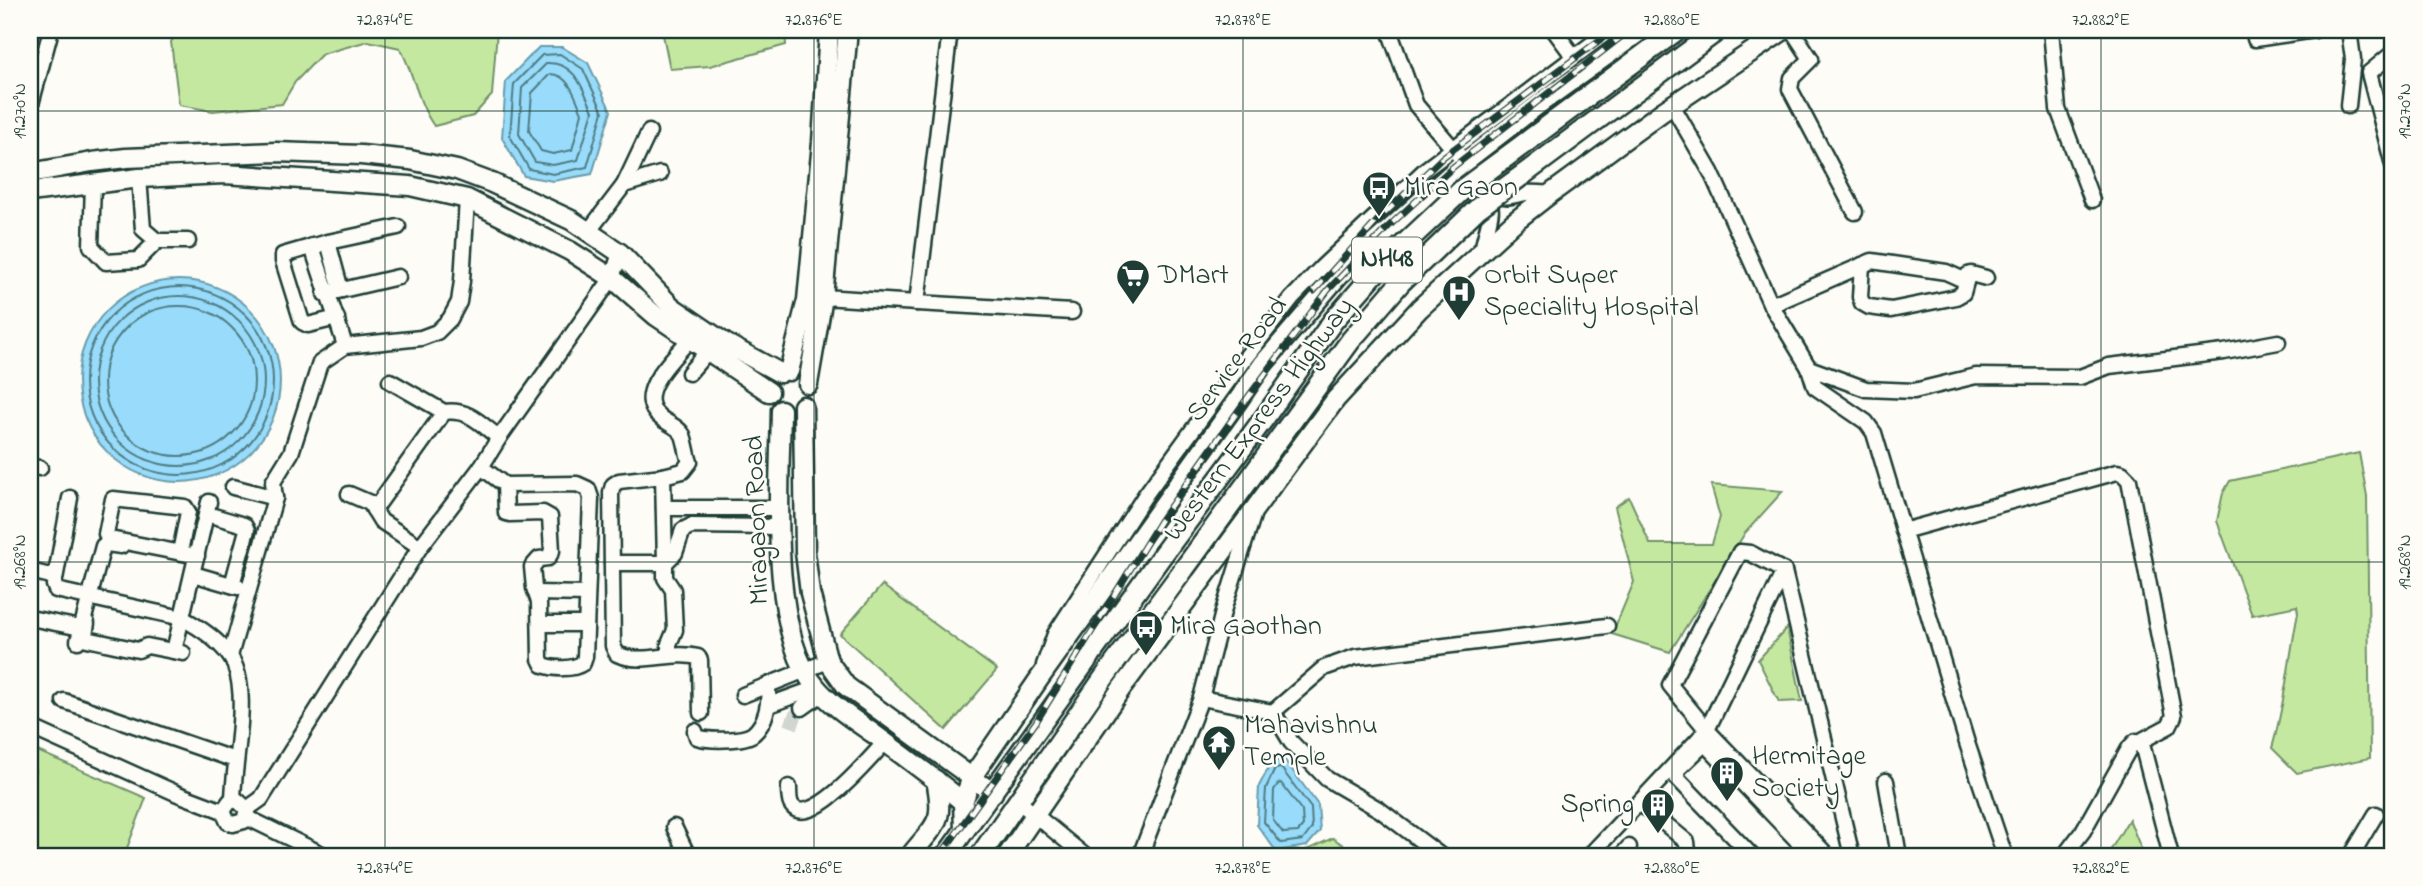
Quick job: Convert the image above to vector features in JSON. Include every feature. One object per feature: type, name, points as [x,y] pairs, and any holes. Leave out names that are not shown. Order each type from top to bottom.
[{"type":"highway","name":"Western Express Highway","points":[[946,856],[1332,321],[1382,264],[1463,189],[1677,30]]},
{"type":"highway","name":"Western Express Highway","points":[[980,856],[1103,679],[1351,340],[1401,282],[1478,208],[1718,30]]},
{"type":"main road","points":[[829,30],[822,142],[807,300],[784,372],[774,378],[769,392],[771,400],[782,410],[789,412],[803,406],[810,392],[808,384],[823,297],[848,30]]},
{"type":"main road","name":"Service Road","points":[[963,802],[972,778],[1039,679],[1242,394],[1339,275],[1534,97],[1642,30]]},
{"type":"main road","points":[[1007,856],[1121,689],[1258,502],[1336,399],[1420,308],[1482,250],[1550,194],[1784,30]]},
{"type":"main road","points":[[30,173],[126,158],[276,152],[361,155],[410,160],[457,170],[571,220],[620,253],[672,307],[725,343],[784,372],[797,372],[808,384]]},
{"type":"main road","points":[[30,192],[139,178],[223,174],[410,186],[467,200],[570,251],[612,278],[656,316],[769,392]]},
{"type":"main road","points":[[486,210],[497,186]]},
{"type":"main road","points":[[1226,383],[1242,394]]},
{"type":"main road","name":"Miragaon Road","points":[[803,406],[805,552],[810,593],[828,661],[846,686],[993,793]]},
{"type":"main road","name":"Miragaon Road","points":[[782,410],[779,508],[784,600],[788,625],[805,672],[820,690],[963,802]]},
{"type":"main road","points":[[910,856],[939,819],[942,807],[936,780]]},
{"type":"main road","points":[[963,802],[964,830]]},
{"type":"street","points":[[30,108],[51,30]]},
{"type":"street","points":[[918,303],[950,30]]},
{"type":"street","points":[[1389,30],[1416,106],[1483,184],[1503,197],[1510,198],[1534,192],[1550,194]]},
{"type":"street","points":[[1554,30],[1574,57]]},
{"type":"street","points":[[1039,679],[1055,634],[1146,494],[1226,383],[1301,288],[1426,169],[1451,149],[1534,97],[1574,57],[1610,30]]},
{"type":"street","points":[[1792,30],[1811,59],[1792,78],[1790,89],[1855,212]]},
{"type":"street","points":[[2051,30],[2058,109],[2092,200]]},
{"type":"street","points":[[2255,39],[2315,30]]},
{"type":"street","points":[[2347,106],[2353,60],[2349,30]]},
{"type":"street","points":[[2393,53],[2369,73],[2393,165]]},
{"type":"street","points":[[1672,106],[1711,172],[1771,305],[1809,368],[1815,387],[1870,426],[1967,743],[2005,856]]},
{"type":"street","points":[[588,232],[624,185],[649,132]]},
{"type":"street","points":[[624,185],[660,174]]},
{"type":"street","points":[[139,178],[143,229],[157,241],[188,241]]},
{"type":"street","points":[[93,183],[90,243],[106,262],[138,260],[157,241]]},
{"type":"street","points":[[1482,250],[1492,210],[1485,198],[1483,184]]},
{"type":"street","points":[[230,656],[275,498],[273,482],[291,453],[320,363],[345,346],[421,338],[437,332],[450,319],[459,302],[462,281],[467,200]]},
{"type":"street","points":[[337,318],[308,325],[302,322],[282,258],[285,253],[398,227]]},
{"type":"street","points":[[328,242],[341,290]]},
{"type":"street","points":[[312,246],[345,346]]},
{"type":"street","points":[[30,571],[91,597],[181,618],[198,626],[230,656],[242,698],[233,776],[224,817],[233,824],[239,824],[261,799],[420,547],[481,467],[612,278],[620,253]]},
{"type":"street","points":[[1771,305],[1872,261],[1946,272],[1966,281]]},
{"type":"street","points":[[1862,265],[1862,303],[1882,310],[1956,297],[1963,293],[1971,274],[1986,278]]},
{"type":"street","points":[[326,294],[398,277]]},
{"type":"street","points":[[823,297],[1072,312]]},
{"type":"street","points":[[690,340],[656,381],[651,392],[653,410],[660,418],[677,428],[683,436],[690,462],[682,471],[619,481],[613,485],[611,492],[613,646],[617,654],[635,659],[669,655],[695,656],[700,660],[701,713]]},
{"type":"street","points":[[1809,368],[1866,389],[1914,391],[1976,376],[2080,377],[2109,366],[2224,352],[2278,342]]},
{"type":"street","points":[[690,373],[707,352]]},
{"type":"street","points":[[390,381],[444,412],[458,410],[467,414],[499,438]]},
{"type":"street","points":[[374,510],[444,412]]},
{"type":"street","points":[[481,467],[505,485],[577,484],[588,489],[591,498],[586,624],[583,663],[578,667],[550,668],[543,665],[540,659],[539,602],[532,567],[539,559],[548,558],[552,551],[550,517],[543,513],[506,513],[505,485]]},
{"type":"street","points":[[1903,531],[2117,472],[2126,475],[2129,480],[2174,716],[2169,726],[2134,742],[2130,747],[2083,831],[2064,856]]},
{"type":"street","points":[[663,476],[665,578],[673,590],[675,629],[669,655]]},
{"type":"street","points":[[233,487],[275,498]]},
{"type":"street","points":[[349,494],[370,503],[381,521],[420,547]]},
{"type":"street","points":[[55,582],[70,498]]},
{"type":"street","points":[[180,552],[187,509],[113,499],[106,534],[110,539],[180,552],[232,585],[249,590]]},
{"type":"street","points":[[1140,856],[1201,698],[1224,608],[1258,502]]},
{"type":"street","points":[[91,597],[86,638],[138,650],[147,646],[179,652],[181,618],[208,508],[244,525],[247,530],[232,585]]},
{"type":"street","points":[[664,508],[779,508]]},
{"type":"street","points":[[612,563],[665,563],[675,553],[683,530],[691,526],[780,527]]},
{"type":"street","points":[[30,618],[80,635],[105,544],[195,564]]},
{"type":"street","points":[[1817,855],[1707,730],[1670,682],[1740,552],[1750,553],[1784,571],[1852,856]]},
{"type":"street","points":[[1589,856],[1707,730],[1784,571]]},
{"type":"street","points":[[536,593],[587,594]]},
{"type":"street","points":[[540,624],[586,624]]},
{"type":"street","points":[[1273,712],[1324,668],[1355,657],[1607,626]]},
{"type":"street","points":[[743,695],[828,661]]},
{"type":"street","points":[[695,731],[697,737],[706,740],[745,738],[757,730],[769,705],[767,686]]},
{"type":"street","points":[[769,705],[820,690]]},
{"type":"street","points":[[803,708],[820,690]]},
{"type":"street","points":[[1201,698],[1273,712],[1291,741],[1327,779],[1380,810],[1441,856]]},
{"type":"street","points":[[64,701],[235,760]]},
{"type":"street","points":[[30,727],[178,794],[228,806],[243,803],[246,813],[326,856]]},
{"type":"street","points":[[2139,741],[2171,856]]},
{"type":"street","points":[[789,787],[790,803],[796,809],[815,808],[838,792],[886,743]]},
{"type":"street","points":[[1752,856],[1677,778],[1676,771],[1702,746],[1707,746],[1817,855]]},
{"type":"street","points":[[1886,781],[1899,856]]},
{"type":"street","points":[[1018,801],[1085,856]]},
{"type":"street","points":[[1640,803],[1687,842],[1688,851],[1684,856]]},
{"type":"street","points":[[2351,856],[2376,814]]},
{"type":"street","points":[[674,827],[688,856]]},
{"type":"green space","points":[[178,30],[497,30],[492,95],[473,116],[434,126],[423,107],[400,48],[368,41],[322,54],[295,82],[282,104],[213,111],[179,105],[171,42]]},
{"type":"green space","points":[[662,30],[785,30],[786,45],[710,66],[670,69]]},
{"type":"green space","points":[[2359,453],[2367,496],[2370,758],[2297,773],[2272,748],[2284,698],[2297,606],[2252,615],[2217,521],[2223,493],[2230,481]]},
{"type":"green space","points":[[1711,485],[1783,491],[1745,533],[1670,652],[1612,634],[1634,582],[1615,507],[1629,497],[1650,544],[1712,544],[1720,517]]},
{"type":"green space","points":[[882,585],[997,670],[946,730],[840,634]]},
{"type":"green space","points":[[1787,628],[1802,701],[1779,702],[1758,660]]},
{"type":"green space","points":[[35,750],[146,798],[124,856],[34,856]]},
{"type":"green space","points":[[2129,819],[2144,856],[2107,856]]},
{"type":"green space","points":[[1333,838],[1359,856],[1294,856]]},
{"type":"water","points":[[539,47],[562,47],[588,63],[611,111],[592,174],[553,181],[524,176],[502,138],[506,81]]},
{"type":"water","points":[[179,280],[218,287],[251,309],[273,342],[280,381],[273,420],[251,453],[218,475],[179,482],[140,475],[107,453],[85,420],[78,381],[85,342],[107,309],[140,287]]},
{"type":"water","points":[[1284,759],[1318,805],[1320,831],[1307,846],[1276,851],[1257,825],[1259,786],[1271,763]]},
{"type":"tunnel","points":[[791,727],[802,708]]},
{"type":"railway","points":[[1314,291],[1378,220],[1443,157],[1613,30]]},
{"type":"railway","points":[[940,856],[1036,722],[1160,521],[1328,290],[1388,227],[1453,167],[1630,30]]},
{"type":"place","name":"Mira Gaon","points":[[1379,218]]},
{"type":"place","name":"DMart","points":[[1133,306]]},
{"type":"place","name":"Orbit Super Speciality Hospital","points":[[1459,322]]},
{"type":"place","name":"Mira Gaothan","points":[[1146,657]]},
{"type":"place","name":"Mahavishnu Temple","points":[[1219,772]]},
{"type":"place","name":"Hermitage Society","points":[[1727,803]]},
{"type":"place","name":"Spring","points":[[1658,835]]}]
